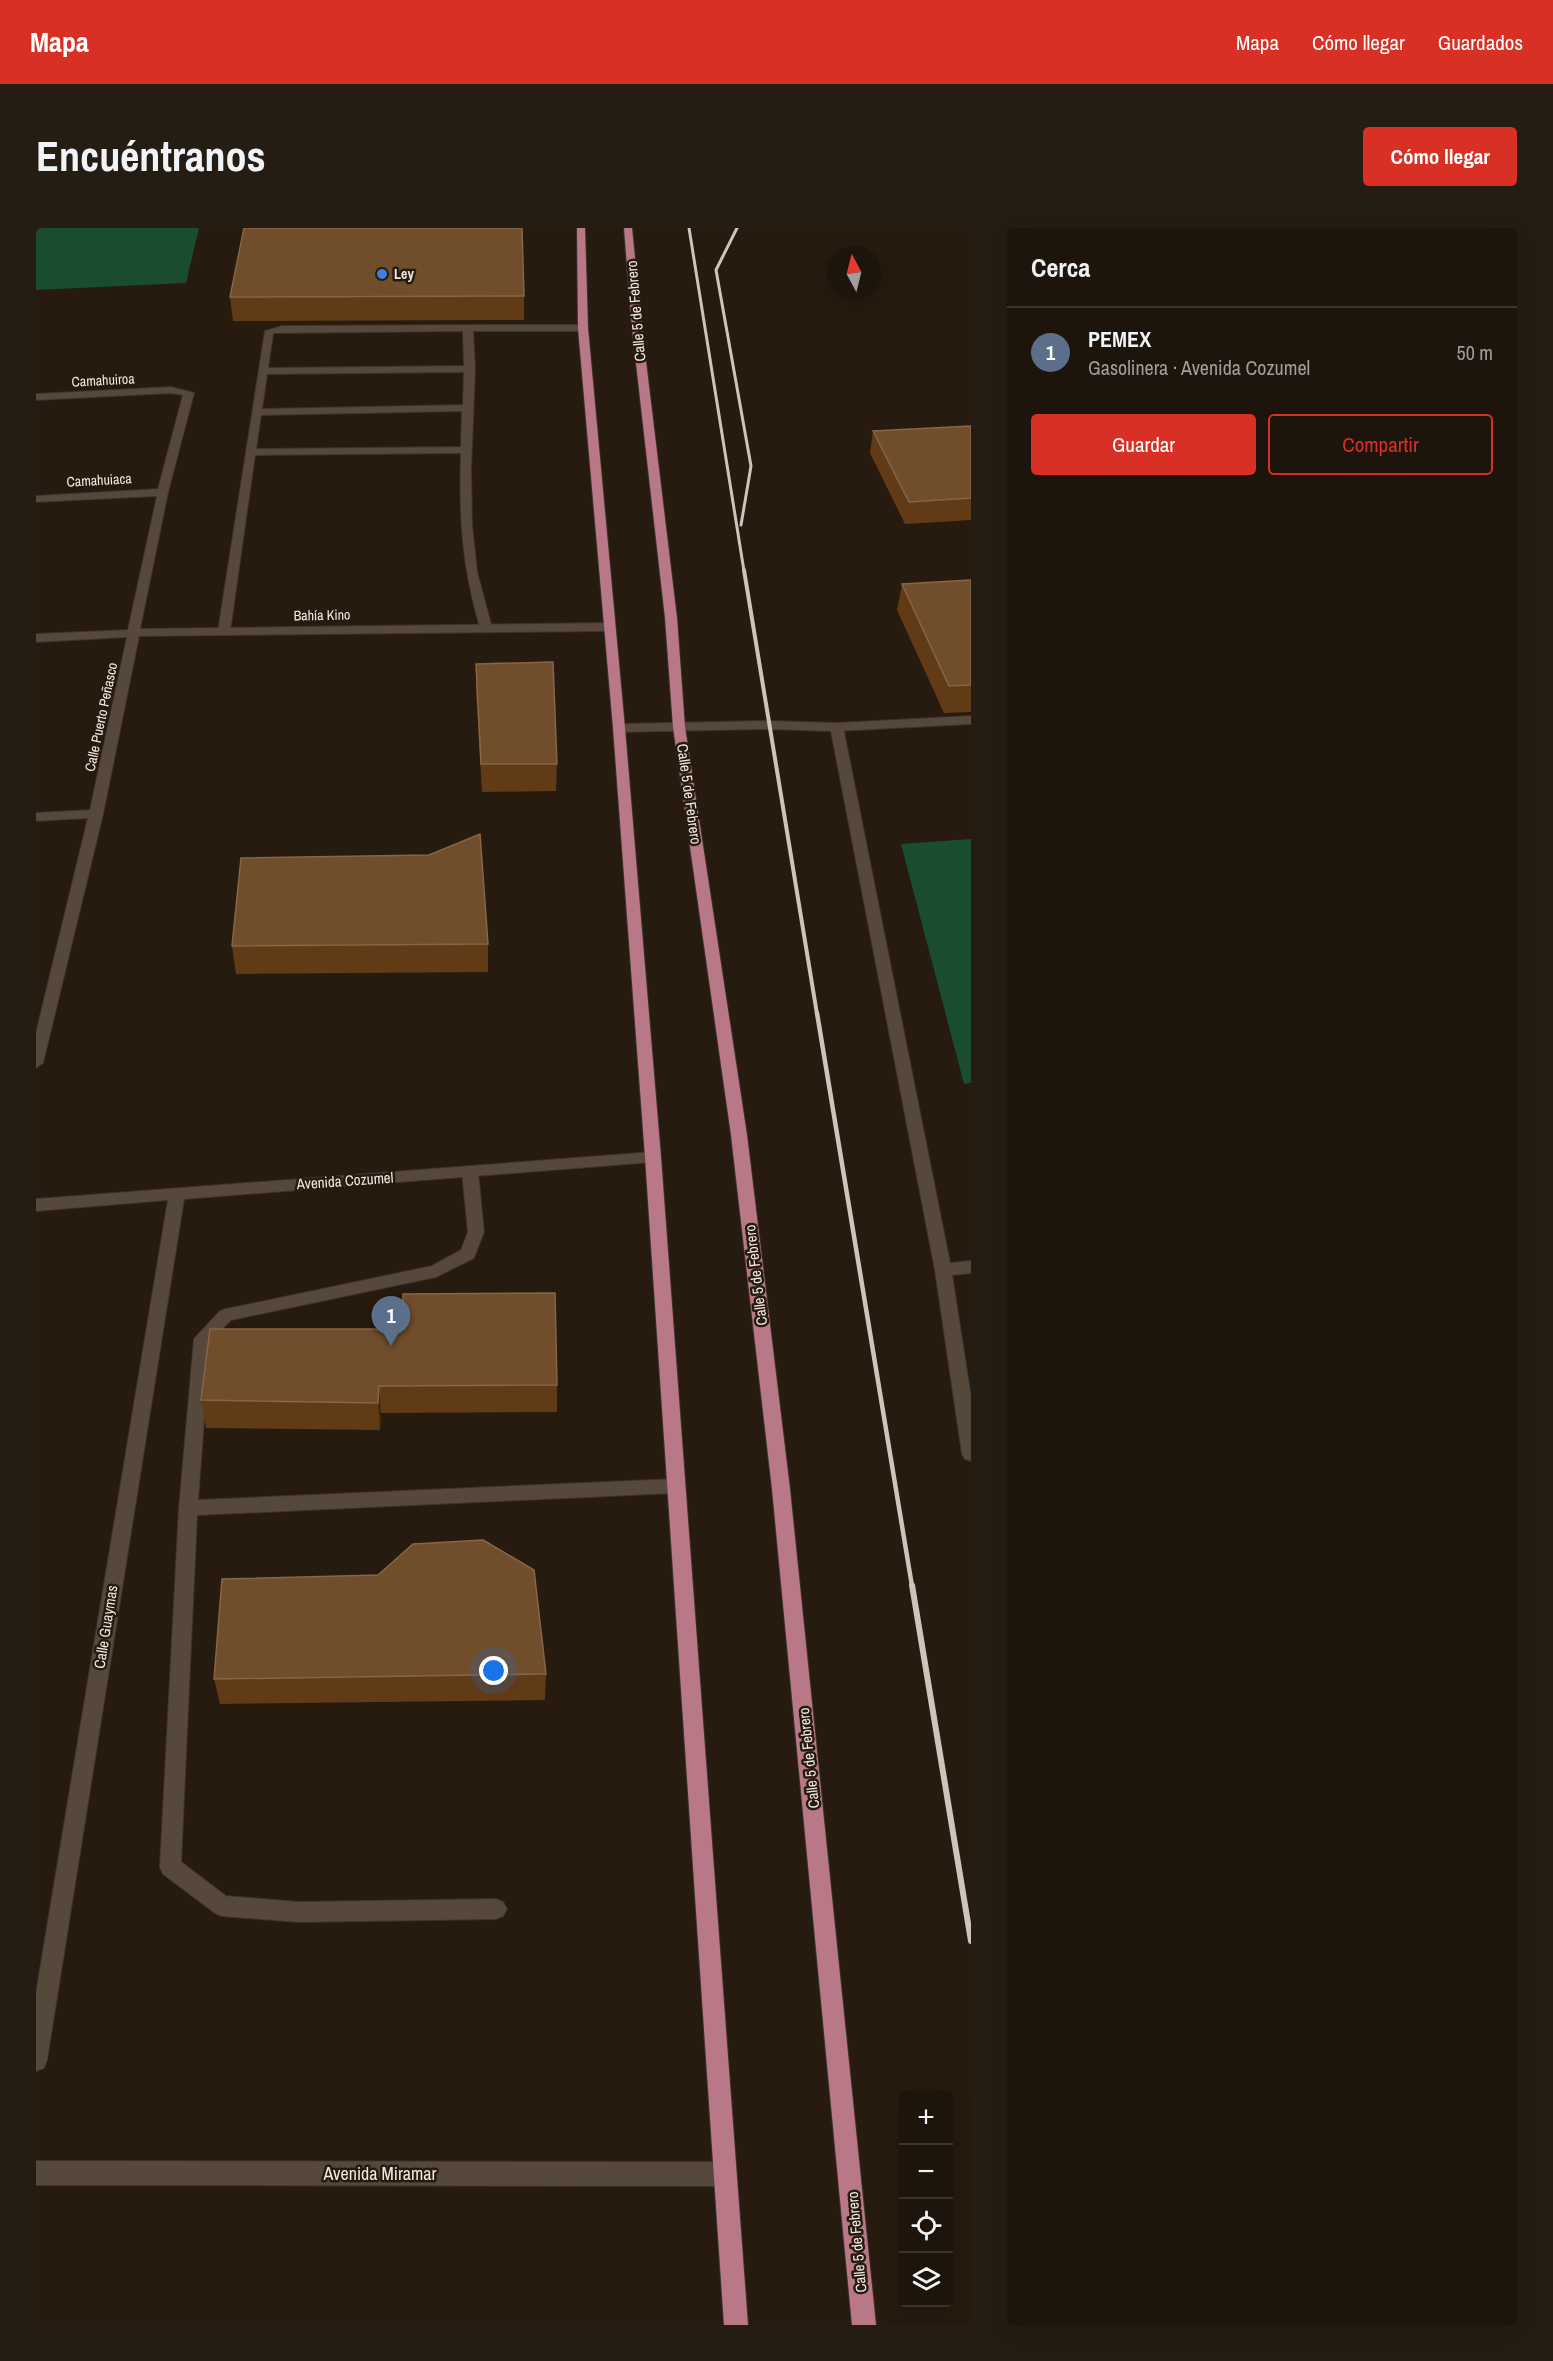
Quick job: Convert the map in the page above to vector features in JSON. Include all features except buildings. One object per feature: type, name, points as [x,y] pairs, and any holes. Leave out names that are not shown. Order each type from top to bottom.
[{"type":"main road","points":[[581,228],[583,328],[619,728],[653,1157],[736,2325]]},
{"type":"main road","name":"Calle 5 de Febrero","points":[[628,228],[637,328],[671,618],[679,727],[739,1136],[781,1489],[864,2325]]},
{"type":"street","points":[[468,328],[470,369],[467,408],[468,551],[486,628]]},
{"type":"street","points":[[224,632],[268,333],[273,330],[583,328]]},
{"type":"street","points":[[262,371],[470,369]]},
{"type":"street","name":"Camahuiroa","points":[[36,397],[171,390]]},
{"type":"street","name":"Calle Puerto Peñasco","points":[[36,1063],[39,1031],[96,814],[163,492],[189,393],[171,390]]},
{"type":"street","points":[[256,412],[467,408]]},
{"type":"street","points":[[250,452],[467,450]]},
{"type":"street","name":"Camahuiaca","points":[[36,499],[163,492]]},
{"type":"street","name":"Bahía Kino","points":[[36,638],[134,633],[609,627]]},
{"type":"street","points":[[619,728],[837,727],[971,720]]},
{"type":"street","points":[[837,727],[943,1270],[971,1454]]},
{"type":"street","points":[[36,817],[96,814]]},
{"type":"street","name":"Avenida Cozumel","points":[[36,1205],[653,1157]]},
{"type":"street","points":[[470,1172],[476,1232],[468,1254],[436,1271],[226,1315],[202,1339],[188,1508],[170,1867],[222,1906],[299,1912],[495,1909]]},
{"type":"street","name":"Calle Guaymas","points":[[36,2060],[177,1195]]},
{"type":"street","points":[[943,1270],[971,1267]]},
{"type":"street","points":[[188,1508],[675,1486]]},
{"type":"street","name":"Avenida Miramar","points":[[36,2173],[725,2174]]},
{"type":"green space","points":[[36,228],[199,228],[186,283],[36,290]]},
{"type":"green space","points":[[971,839],[971,1083],[964,1084],[901,844]]},
{"type":"railway","points":[[689,228],[744,571]]},
{"type":"railway","points":[[737,228],[716,270],[751,466],[741,525]]},
{"type":"railway","points":[[744,570],[817,1014]]},
{"type":"railway","points":[[817,1013],[912,1586]]},
{"type":"railway","points":[[912,1585],[971,1941]]},
{"type":"place","name":"Ley","points":[[382,274]]},
{"type":"place","name":"PEMEX","points":[[391,1346]]}]
